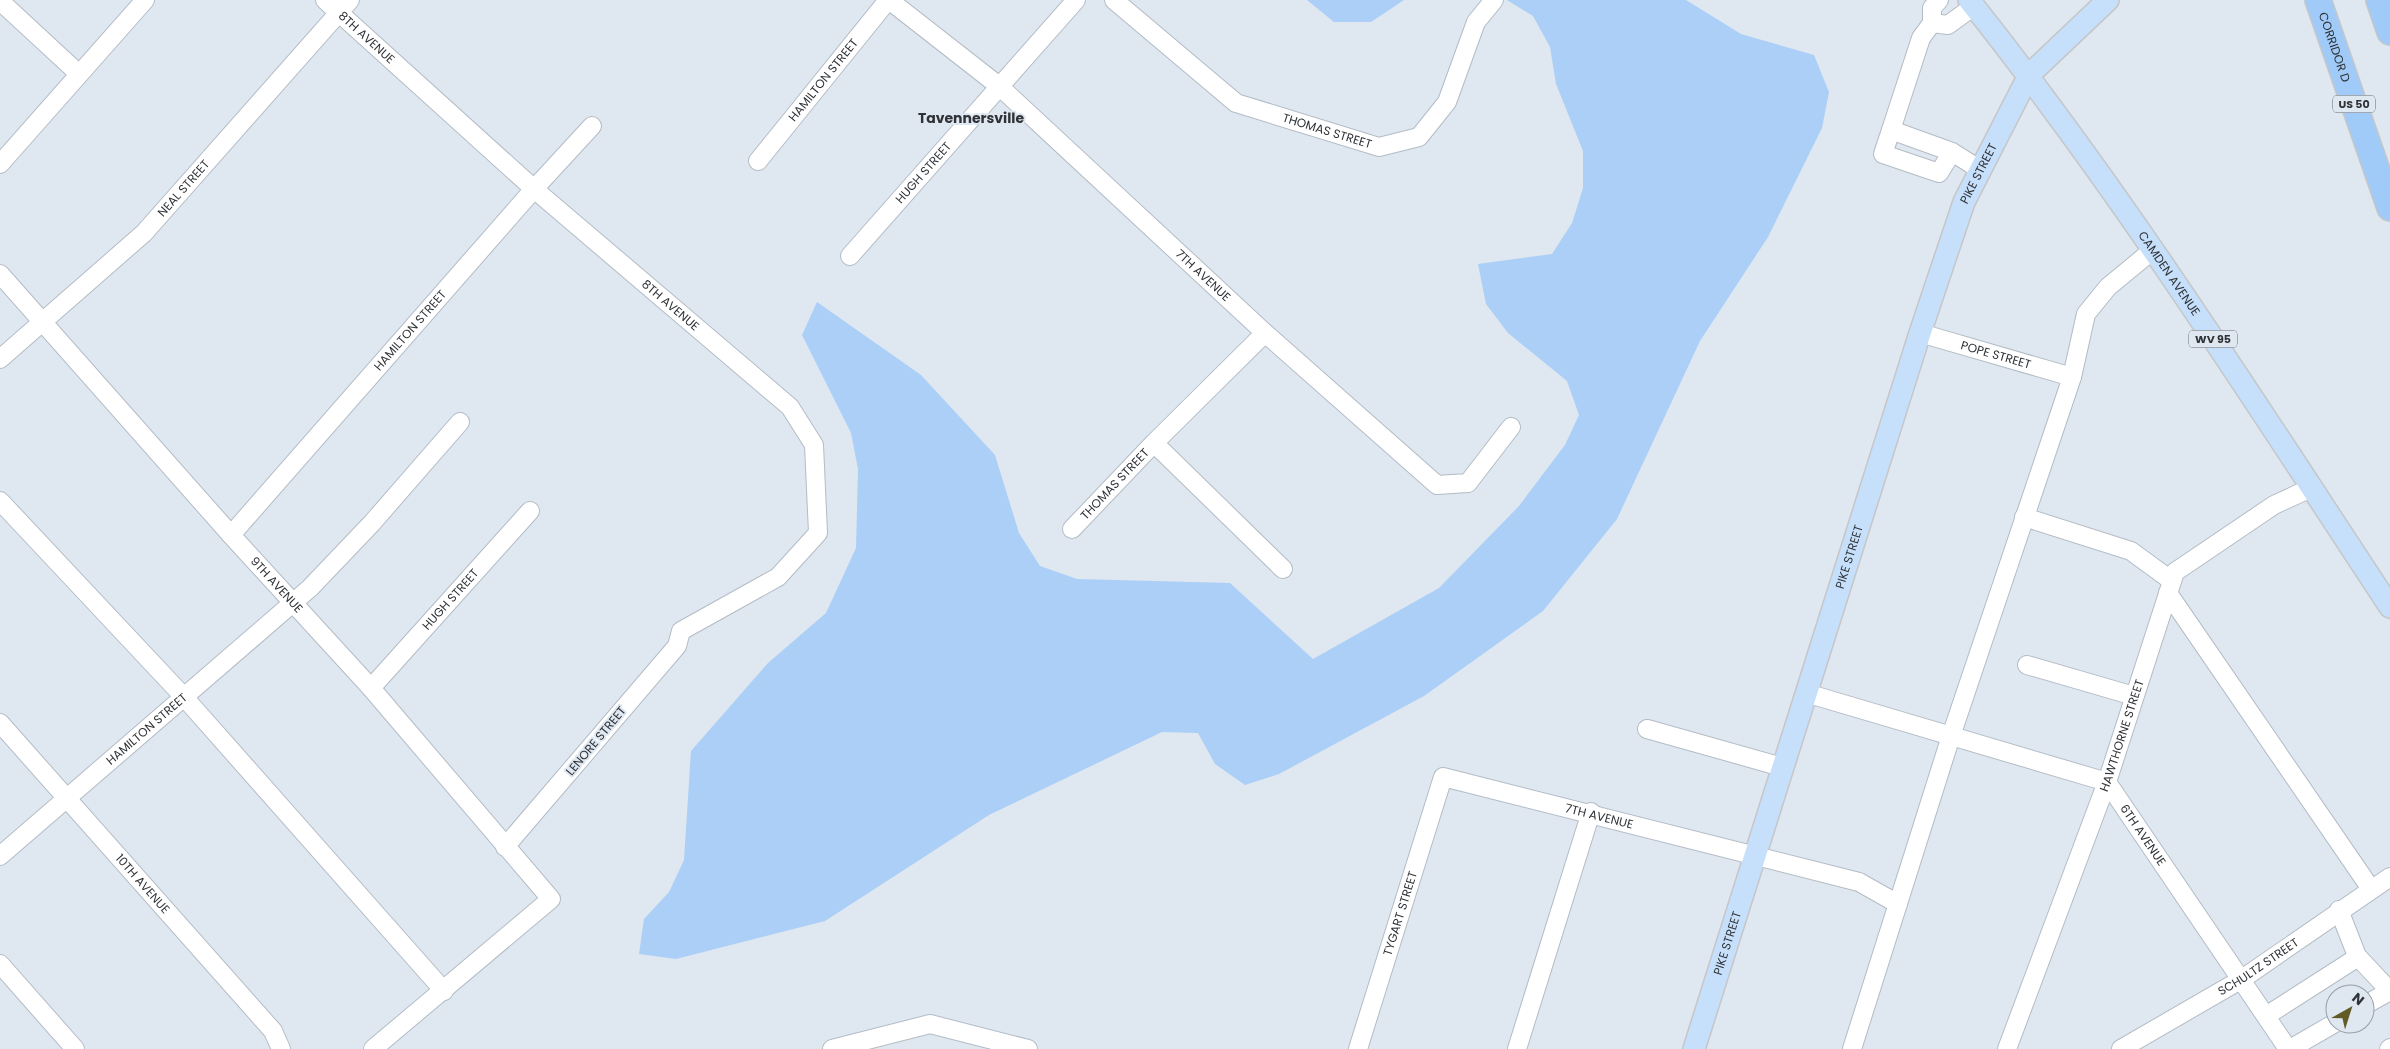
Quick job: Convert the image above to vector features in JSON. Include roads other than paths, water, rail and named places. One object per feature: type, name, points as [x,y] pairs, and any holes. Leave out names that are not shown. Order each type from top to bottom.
[{"type":"highway","name":"CORRIDOR D","points":[[2318,0],[2390,208]]},
{"type":"highway","points":[[2379,0],[2390,32]]},
{"type":"main road","name":"PIKE STREET","points":[[1694,1049],[1920,333],[1964,202],[1979,169],[2029,75],[2108,0]]},
{"type":"main road","name":"CAMDEN AVENUE","points":[[1971,3],[2029,75],[2154,249],[2390,607]]},
{"type":"street","points":[[0,164],[145,0]]},
{"type":"street","name":"8TH AVENUE","points":[[325,0],[344,6],[534,189],[790,407],[814,445],[818,533],[778,577],[681,631]]},
{"type":"street","name":"7TH AVENUE","points":[[889,0],[999,86],[1265,333],[1437,485],[1468,484],[1511,427]]},
{"type":"street","name":"HAMILTON STREET","points":[[758,161],[889,0]]},
{"type":"street","name":"HUGH STREET","points":[[850,256],[1076,0]]},
{"type":"street","name":"THOMAS STREET","points":[[1114,0],[1236,103],[1379,148],[1419,137],[1447,102],[1476,22],[1494,0]]},
{"type":"street","points":[[1939,0],[1932,8],[1932,23],[1921,38],[1883,154],[1939,173],[1952,152]]},
{"type":"street","points":[[0,1],[79,74]]},
{"type":"street","points":[[1932,23],[1948,25],[1971,3]]},
{"type":"street","name":"NEAL STREET","points":[[0,359],[144,233],[344,6]]},
{"type":"street","name":"HAMILTON STREET","points":[[231,535],[534,189],[592,126]]},
{"type":"street","points":[[1891,130],[1952,152],[1979,169]]},
{"type":"street","points":[[1852,1049],[1951,736],[2072,377],[2086,314],[2108,287],[2154,249]]},
{"type":"street","name":"9TH AVENUE","points":[[0,274],[231,535],[371,688],[551,899],[444,991]]},
{"type":"street","name":"THOMAS STREET","points":[[1072,528],[1154,443],[1265,333]]},
{"type":"street","name":"POPE STREET","points":[[1920,333],[2072,377]]},
{"type":"street","name":"HAMILTON STREET","points":[[0,856],[310,588],[372,522],[460,422]]},
{"type":"street","points":[[1154,443],[1283,569]]},
{"type":"street","name":"HAWTHORNE STREET","points":[[2006,1049],[2107,782],[2175,572],[2274,505],[2311,488]]},
{"type":"street","points":[[0,501],[184,697],[444,991],[373,1049]]},
{"type":"street","name":"HUGH STREET","points":[[371,688],[530,511]]},
{"type":"street","points":[[2024,517],[2131,551],[2170,587],[2371,889]]},
{"type":"street","name":"LENORE STREET","points":[[505,847],[677,646],[681,631]]},
{"type":"street","points":[[2027,665],[2134,696]]},
{"type":"street","points":[[1806,693],[2107,782]]},
{"type":"street","name":"10TH AVENUE","points":[[0,723],[273,1031],[280,1049]]},
{"type":"street","points":[[1647,729],[1782,767]]},
{"type":"street","name":"7TH AVENUE","points":[[1444,777],[1590,812],[1859,882],[1898,904]]},
{"type":"street","name":"TYGART STREET","points":[[1358,1049],[1444,777]]},
{"type":"street","name":"6TH AVENUE","points":[[2107,782],[2289,1049]]},
{"type":"street","points":[[1517,1049],[1590,812]]},
{"type":"street","name":"SCHULTZ STREET","points":[[2121,1049],[2242,979],[2339,910],[2390,877]]},
{"type":"street","points":[[2339,910],[2358,957],[2390,991],[2375,999]]},
{"type":"street","points":[[2266,1016],[2358,957]]},
{"type":"street","points":[[0,964],[75,1049]]},
{"type":"street","points":[[832,1049],[930,1024],[1028,1049]]},
{"type":"street","points":[[2289,1049],[2325,1029]]},
{"type":"district","name":"Tavennersville","points":[[971,118]]}]
